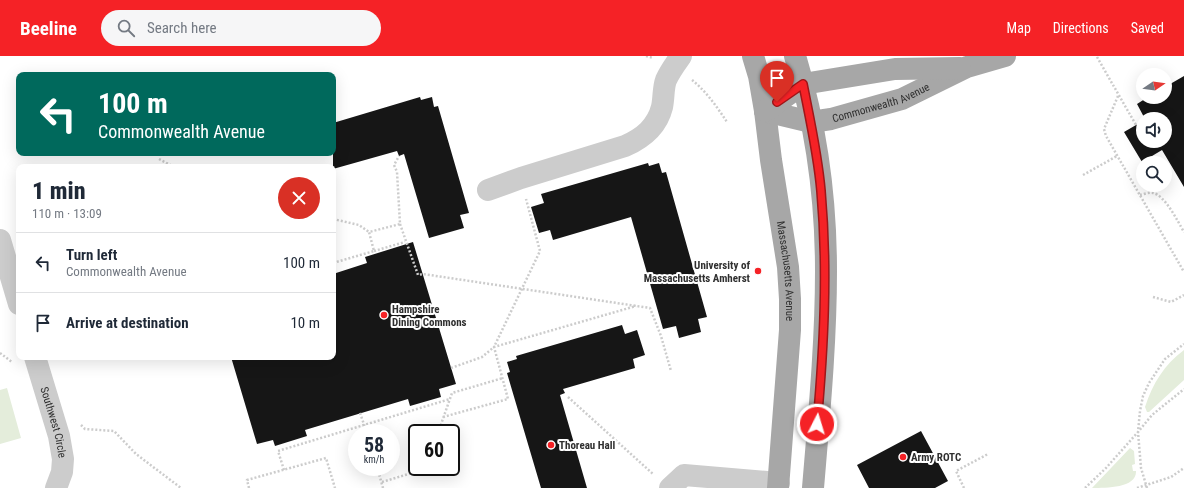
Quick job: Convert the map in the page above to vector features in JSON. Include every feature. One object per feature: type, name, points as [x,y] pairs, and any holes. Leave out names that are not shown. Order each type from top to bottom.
[{"type":"main road","name":"Massachusetts Avenue","points":[[753,56],[759,76],[765,111],[771,160],[788,266],[790,330],[779,485]]},
{"type":"main road","points":[[795,56],[803,84],[816,149],[821,190],[826,269],[825,312],[813,488]]},
{"type":"main road","name":"Commonwealth Avenue","points":[[765,111],[811,122],[831,119],[902,99],[967,67],[1005,56]]},
{"type":"main road","name":"Commonwealth Avenue","points":[[765,111],[803,84],[894,69],[967,67]]},
{"type":"street","points":[[488,190],[625,146],[636,141],[649,131],[657,118],[662,107],[666,80],[673,67],[684,66]]},
{"type":"street","points":[[0,240],[16,294]]},
{"type":"street","name":"Southwest Circle","points":[[26,362],[59,436],[63,459],[62,472],[56,488]]},
{"type":"street","points":[[663,483],[684,475],[779,485]]},
{"type":"path","points":[[1097,57],[1136,125]]},
{"type":"path","points":[[684,66],[728,122]]},
{"type":"path","points":[[1118,96],[1104,129],[1108,142],[1182,265],[1184,272]]},
{"type":"path","points":[[399,156],[394,166],[397,172],[400,224],[405,242],[409,246],[418,275],[423,274],[523,288],[639,305],[650,308],[661,336],[671,371]]},
{"type":"path","points":[[1083,175],[1117,156]]},
{"type":"path","points":[[159,159],[168,164]]},
{"type":"path","points":[[1140,196],[1155,193],[1161,197],[1184,232]]},
{"type":"path","points":[[451,368],[482,358],[494,347],[540,251],[526,199],[522,200]]},
{"type":"path","points":[[336,220],[359,225],[369,232],[374,251]]},
{"type":"path","points":[[369,232],[400,224]]},
{"type":"path","points":[[336,261],[405,242]]},
{"type":"path","points":[[1153,297],[1171,302],[1184,295]]},
{"type":"path","points":[[494,347],[639,305]]},
{"type":"path","points":[[1146,487],[1140,468],[1138,432],[1143,396],[1149,383],[1165,360],[1184,344]]},
{"type":"path","points":[[443,418],[508,399],[494,347]]},
{"type":"path","points":[[0,353],[16,359]]},
{"type":"path","points":[[441,424],[452,394],[503,378]]},
{"type":"path","points":[[1085,488],[1106,468],[1152,415],[1184,389]]},
{"type":"path","points":[[568,397],[663,483]]},
{"type":"path","points":[[367,424],[450,399]]},
{"type":"path","points":[[360,413],[364,424]]},
{"type":"path","points":[[80,424],[85,429],[114,431],[136,454],[181,488]]},
{"type":"path","points":[[284,470],[278,451],[348,430]]},
{"type":"path","points":[[964,488],[956,471],[988,454]]},
{"type":"path","points":[[249,488],[247,480],[326,458],[335,488]]},
{"type":"path","points":[[1137,488],[1146,487],[1172,477],[1184,468]]},
{"type":"path","points":[[382,482],[408,474]]},
{"type":"path","points":[[380,476],[383,488]]},
{"type":"green space","points":[[1184,350],[1184,380],[1149,412],[1147,412],[1145,407],[1160,375],[1165,368]]},
{"type":"green space","points":[[7,388],[21,438],[0,444],[0,390]]},
{"type":"green space","points":[[1130,448],[1134,451],[1135,464],[1132,465],[1133,471],[1136,471],[1135,477],[1132,481],[1120,486],[1092,488]]},
{"type":"building","points":[[1184,76],[1184,187],[1172,167],[1172,156],[1166,156],[1162,150],[1152,156],[1138,156],[1124,132],[1136,125],[1136,148],[1172,148],[1172,112],[1141,112],[1137,104],[1172,104],[1172,83]]},
{"type":"building","points":[[420,97],[421,100],[432,97],[434,107],[438,106],[469,213],[460,215],[464,228],[429,238],[404,154],[399,156],[397,151],[336,168],[336,164],[333,164],[333,156],[336,156],[336,122]]},
{"type":"building","points":[[648,163],[649,166],[659,163],[662,173],[666,172],[707,317],[698,319],[701,332],[679,338],[676,326],[663,329],[631,217],[553,240],[550,230],[539,233],[531,207],[544,203],[541,194]]},
{"type":"building","name":"Hampshire Dining Commons","points":[[413,242],[456,384],[439,389],[441,397],[410,406],[408,399],[305,430],[307,436],[275,446],[273,440],[257,444],[232,360],[336,360],[336,273],[367,263],[365,257]]},
{"type":"building","name":"Thoreau Hall","points":[[622,325],[625,334],[637,330],[645,355],[633,359],[635,368],[563,389],[565,393],[560,395],[587,488],[541,488],[507,373],[510,372],[507,362],[517,359],[516,356]]},
{"type":"building","name":"Army ROTC","points":[[921,431],[948,481],[935,488],[869,488],[857,465]]},
{"type":"place","name":"University of Massachusetts Amherst","points":[[758,271]]},
{"type":"place","name":"Hampshire Dining Commons","points":[[384,315]]},
{"type":"place","name":"Thoreau Hall","points":[[551,445]]},
{"type":"place","name":"Army ROTC","points":[[903,457]]},
{"type":"route","points":[[777,102],[803,84],[816,149],[821,190],[826,269],[826,304],[817,424]]}]
